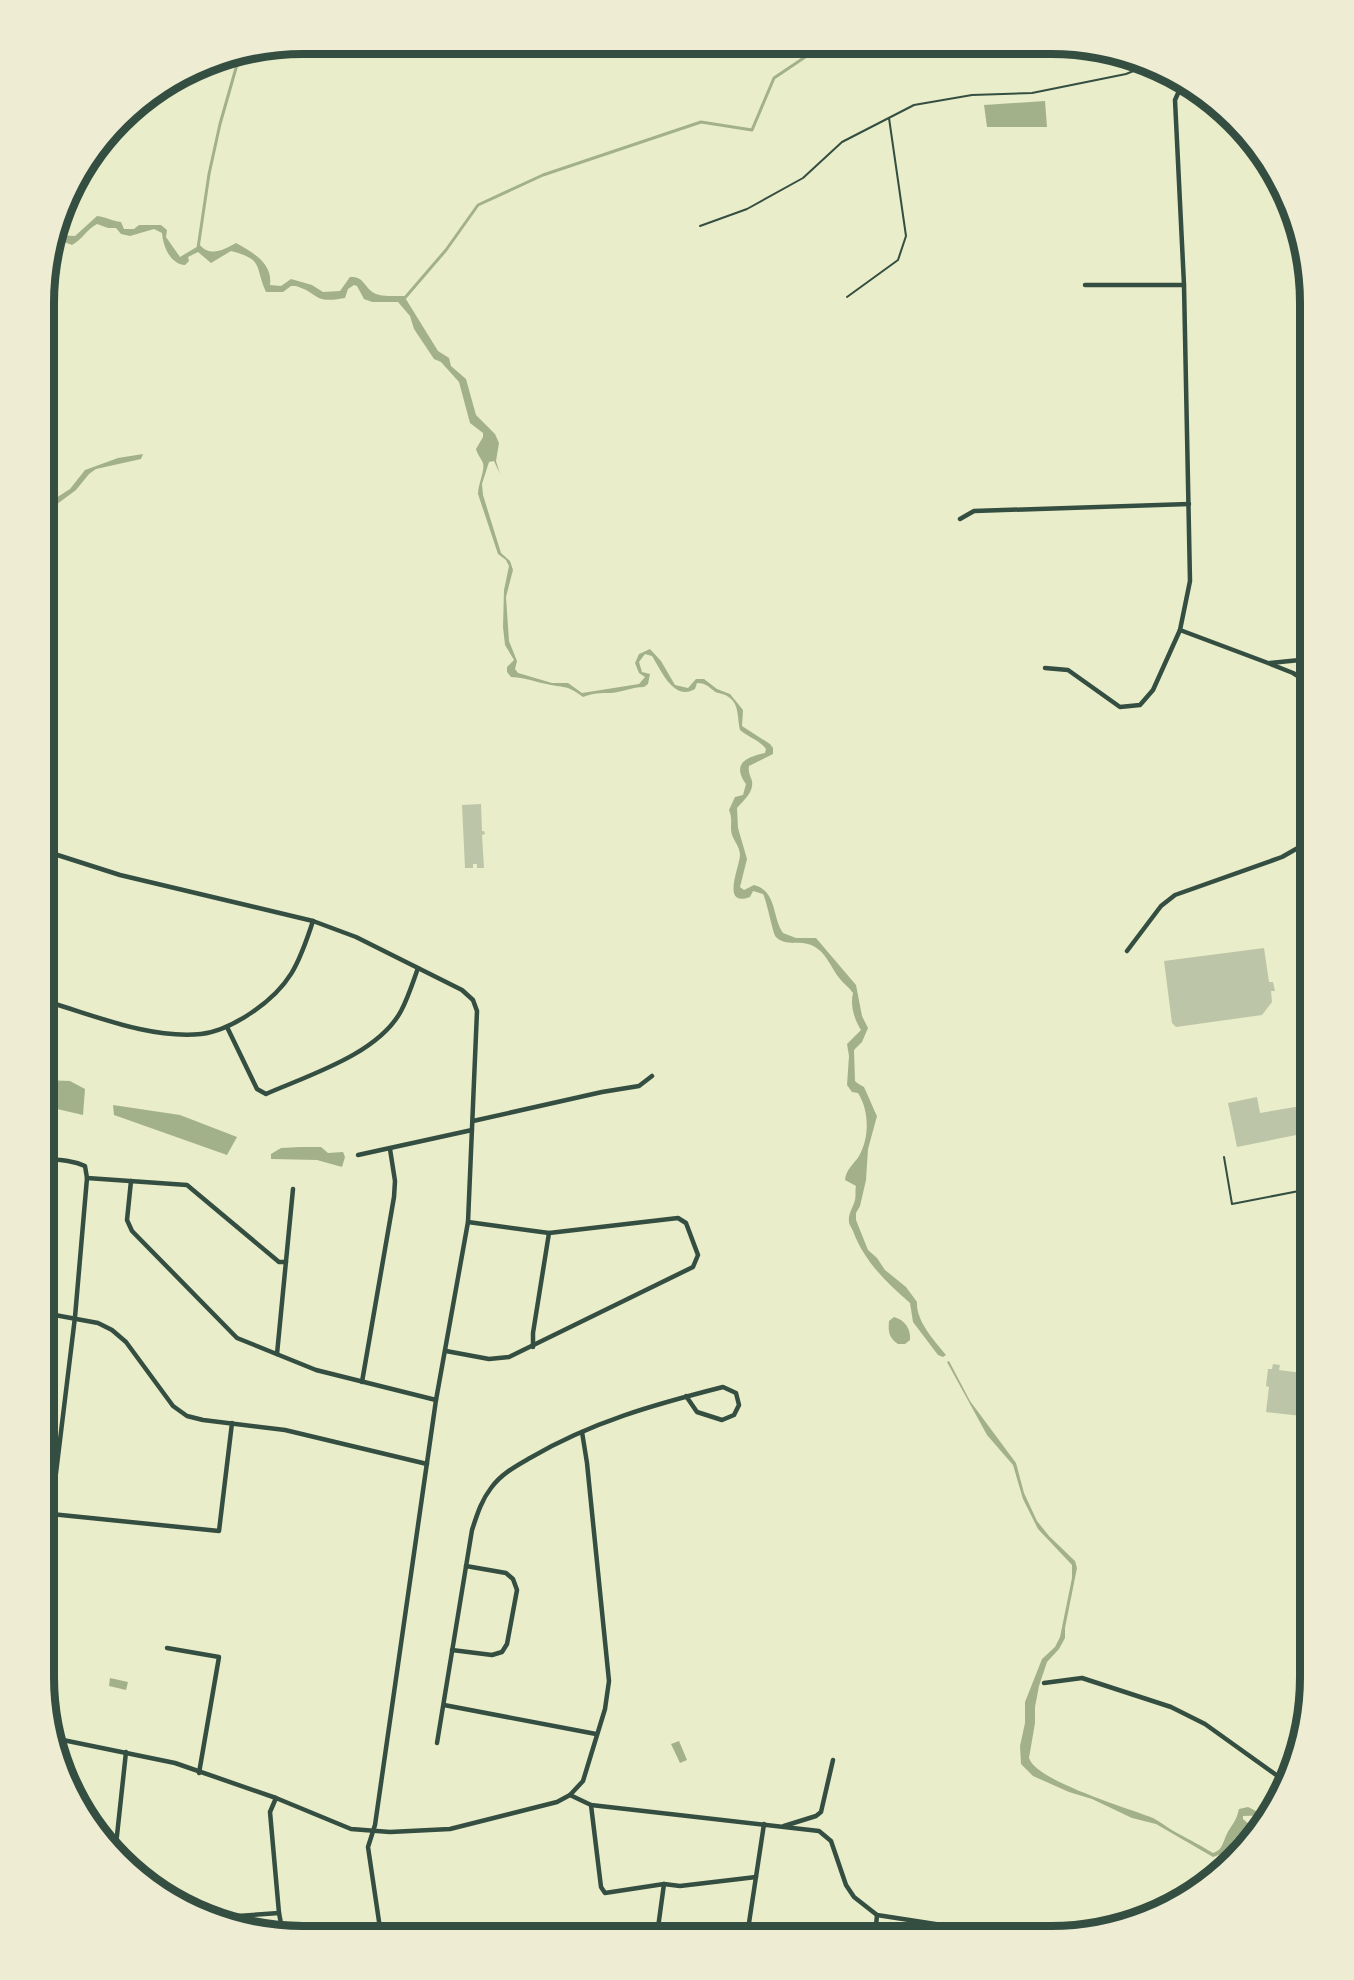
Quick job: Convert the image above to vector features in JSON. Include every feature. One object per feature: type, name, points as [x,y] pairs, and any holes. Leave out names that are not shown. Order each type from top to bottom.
[{"type":"street","points":[[1045,668],[1068,670],[1120,706],[1140,705],[1154,690],[1180,630],[1190,581],[1184,285],[1175,100],[1179,90]]},
{"type":"street","points":[[1085,285],[1184,285]]},
{"type":"street","points":[[960,519],[974,512],[1189,504]]},
{"type":"street","points":[[1180,630],[1268,663],[1300,678]]},
{"type":"street","points":[[1268,663],[1300,661]]},
{"type":"street","points":[[1127,951],[1161,906],[1175,895],[1282,857],[1300,848]]},
{"type":"street","points":[[54,854],[120,875],[313,921],[356,937],[462,990],[473,1000],[477,1011],[468,1222],[436,1400],[375,1825],[368,1846],[380,1926]]},
{"type":"street","points":[[54,1004],[141,1029],[176,1034],[202,1034],[227,1027],[270,1000],[291,976],[303,952],[313,921]]},
{"type":"street","points":[[227,1027],[257,1089],[266,1094],[337,1063],[379,1039],[400,1012],[418,969]]},
{"type":"street","points":[[473,1121],[639,1086],[652,1077]]},
{"type":"street","points":[[358,1155],[472,1130]]},
{"type":"street","points":[[362,1382],[394,1197],[395,1181],[390,1149]]},
{"type":"street","points":[[54,1160],[72,1161],[85,1166],[87,1178],[75,1317],[54,1489]]},
{"type":"street","points":[[87,1178],[187,1185],[279,1262],[286,1262]]},
{"type":"street","points":[[130,1181],[127,1220],[132,1231],[237,1338],[316,1370],[436,1400]]},
{"type":"street","points":[[277,1354],[293,1189]]},
{"type":"street","points":[[446,1352],[489,1359],[509,1358],[693,1267],[698,1255],[687,1223],[678,1218],[549,1233],[468,1222]]},
{"type":"street","points":[[533,1347],[533,1333],[549,1233]]},
{"type":"street","points":[[54,1314],[98,1323],[112,1330],[126,1342],[173,1406],[187,1416],[285,1430],[427,1464]]},
{"type":"street","points":[[437,1743],[472,1530],[480,1505],[491,1487],[507,1472],[552,1445],[616,1417],[686,1396],[723,1387],[735,1394],[739,1405],[734,1414],[722,1420],[697,1412],[686,1396]]},
{"type":"street","points":[[54,1514],[219,1531],[232,1423]]},
{"type":"street","points":[[62,1740],[175,1763],[276,1798],[351,1829],[372,1831],[450,1829],[557,1802],[570,1795],[583,1781],[605,1709],[609,1681],[582,1432]]},
{"type":"street","points":[[452,1650],[492,1655],[502,1652],[507,1644],[517,1590],[513,1579],[506,1573],[466,1566]]},
{"type":"street","points":[[167,1648],[219,1657],[200,1773]]},
{"type":"street","points":[[1044,1683],[1082,1678],[1171,1707],[1204,1724],[1279,1777]]},
{"type":"street","points":[[444,1705],[596,1734]]},
{"type":"street","points":[[116,1841],[126,1752]]},
{"type":"street","points":[[782,1827],[816,1816],[821,1812],[833,1760]]},
{"type":"street","points":[[570,1795],[591,1805],[819,1832],[831,1841],[846,1885],[854,1897],[878,1915],[948,1926]]},
{"type":"street","points":[[276,1798],[270,1812],[281,1925]]},
{"type":"street","points":[[591,1805],[601,1887],[605,1893],[664,1884],[680,1886],[756,1877]]},
{"type":"street","points":[[749,1926],[764,1824]]},
{"type":"street","points":[[658,1926],[664,1884]]},
{"type":"street","points":[[233,1916],[279,1913]]},
{"type":"street","points":[[876,1926],[878,1915]]},
{"type":"lane","points":[[700,226],[747,208],[803,178],[842,142],[914,105],[972,95],[1032,93],[1126,74],[1137,70]]},
{"type":"lane","points":[[848,297],[898,260],[906,236],[889,118]]},
{"type":"lane","points":[[1224,1157],[1232,1204],[1300,1190]]},
{"type":"shaded area","points":[[1045,101],[1047,127],[987,127],[984,105]]},
{"type":"shaded area","points":[[97,216],[121,222],[124,229],[134,229],[139,225],[161,225],[167,230],[166,237],[180,257],[200,245],[208,251],[213,251],[222,250],[236,243],[255,254],[265,264],[270,277],[270,285],[281,286],[291,279],[312,285],[323,292],[340,291],[350,277],[355,277],[377,294],[404,296],[438,351],[449,358],[451,366],[466,379],[476,415],[495,434],[499,443],[496,461],[500,474],[494,461],[489,462],[482,484],[483,495],[501,553],[510,561],[513,570],[506,597],[509,641],[517,661],[515,669],[518,673],[552,683],[568,683],[582,693],[639,684],[645,677],[639,673],[635,663],[639,654],[650,649],[661,661],[675,685],[688,688],[696,679],[704,679],[717,689],[730,694],[743,710],[742,726],[770,744],[773,754],[749,766],[751,789],[737,808],[738,828],[747,859],[740,887],[744,890],[754,885],[767,893],[783,933],[796,938],[816,938],[856,985],[862,1016],[868,1028],[862,1042],[854,1050],[855,1081],[864,1087],[877,1116],[868,1149],[866,1180],[856,1220],[868,1250],[885,1270],[906,1287],[917,1302],[919,1316],[926,1330],[946,1355],[943,1357],[938,1355],[913,1322],[910,1303],[884,1279],[863,1252],[849,1223],[856,1186],[845,1180],[863,1149],[867,1124],[862,1100],[858,1093],[852,1092],[847,1085],[849,1056],[847,1044],[861,1030],[853,1012],[853,993],[816,948],[807,944],[784,942],[776,937],[763,894],[753,891],[750,897],[741,899],[736,897],[734,891],[740,855],[731,833],[729,810],[735,797],[743,795],[746,784],[740,771],[743,762],[765,753],[766,749],[740,730],[737,711],[731,699],[708,686],[697,683],[695,689],[687,692],[675,688],[669,683],[652,656],[645,654],[639,662],[642,672],[650,674],[648,684],[644,687],[615,692],[583,697],[568,688],[511,677],[507,672],[507,667],[514,660],[505,645],[503,627],[504,590],[509,566],[506,560],[498,554],[478,494],[483,463],[476,449],[483,433],[470,423],[459,382],[441,362],[434,359],[414,329],[410,316],[398,302],[372,302],[364,299],[357,286],[354,285],[348,289],[345,298],[334,300],[322,299],[296,286],[291,286],[283,292],[266,292],[257,265],[242,254],[231,251],[211,263],[198,252],[188,257],[189,261],[185,265],[180,264],[168,253],[162,233],[154,229],[130,236],[121,234],[116,228],[97,224],[72,245],[62,241],[63,235],[75,236]]},
{"type":"shaded area","points":[[143,454],[141,459],[96,469],[76,490],[54,506],[54,499],[70,489],[85,470],[118,458]]},
{"type":"shaded area","points":[[54,1080],[70,1081],[85,1089],[83,1115],[54,1108]]},
{"type":"shaded area","points":[[113,1105],[180,1115],[237,1137],[227,1155],[114,1115]]},
{"type":"shaded area","points":[[321,1147],[328,1153],[343,1152],[345,1157],[342,1167],[317,1160],[271,1159],[271,1154],[281,1148]]},
{"type":"shaded area","points":[[894,1317],[901,1320],[908,1329],[910,1340],[905,1344],[898,1344],[890,1334],[889,1321]]},
{"type":"shaded area","points":[[949,1361],[970,1401],[1016,1463],[1024,1493],[1037,1521],[1075,1561],[1077,1568],[1065,1638],[1047,1662],[1039,1686],[1029,1758],[1035,1767],[1048,1776],[1105,1801],[1153,1818],[1213,1853],[1221,1847],[1239,1809],[1248,1807],[1256,1811],[1264,1806],[1258,1815],[1243,1816],[1243,1819],[1251,1826],[1243,1836],[1235,1838],[1224,1853],[1213,1857],[1156,1824],[1132,1818],[1092,1799],[1069,1792],[1033,1776],[1021,1764],[1020,1746],[1025,1723],[1025,1702],[1042,1659],[1055,1647],[1060,1637],[1072,1578],[1072,1565],[1038,1529],[1023,1499],[1013,1465],[987,1435],[947,1362]]},
{"type":"shaded area","points":[[110,1678],[128,1682],[126,1690],[109,1686]]},
{"type":"shaded area","points":[[679,1741],[687,1760],[680,1763],[671,1744]]},
{"type":"building","points":[[481,804],[482,831],[485,834],[482,835],[484,868],[477,868],[477,864],[473,864],[473,868],[465,868],[462,805]]},
{"type":"building","points":[[1264,948],[1269,982],[1273,982],[1275,991],[1271,991],[1272,1002],[1262,1015],[1176,1027],[1172,1023],[1164,961]]},
{"type":"building","points":[[1257,1097],[1260,1113],[1300,1106],[1300,1134],[1237,1147],[1228,1103]]},
{"type":"building","points":[[1273,1364],[1280,1365],[1279,1370],[1300,1373],[1300,1416],[1266,1412],[1269,1387],[1266,1386],[1268,1369],[1272,1369]]},
{"type":"waterway","points":[[403,300],[446,250],[478,205],[543,175],[701,122],[752,130],[774,78],[810,54]]},
{"type":"waterway","points":[[198,248],[209,174],[238,62]]}]
